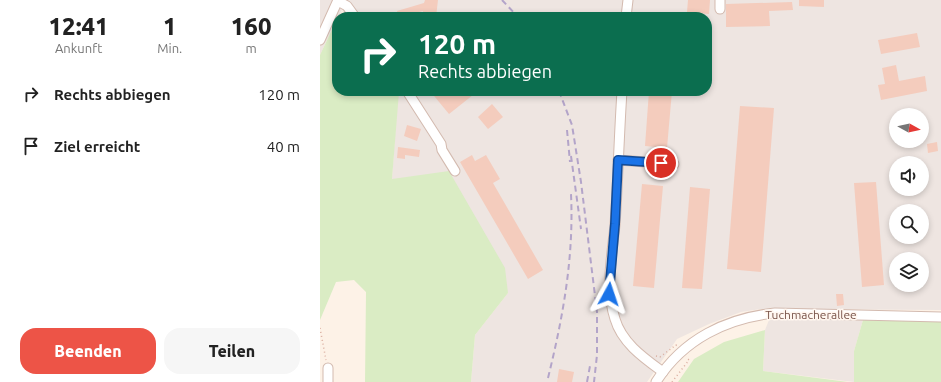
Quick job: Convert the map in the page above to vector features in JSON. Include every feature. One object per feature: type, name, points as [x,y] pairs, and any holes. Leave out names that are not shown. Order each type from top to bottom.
[{"type":"street","points":[[627,12],[628,0]]},
{"type":"street","points":[[333,12],[338,1],[347,6],[351,12]]},
{"type":"street","points":[[320,40],[332,14]]},
{"type":"street","points":[[410,96],[455,170]]},
{"type":"street","points":[[622,96],[615,224],[609,294],[615,320],[621,333],[632,348],[663,372]]},
{"type":"street","points":[[618,160],[674,164]]},
{"type":"street","name":"Tuchmacherallee","points":[[656,382],[663,372],[682,352],[702,336],[718,327],[759,315],[775,313],[941,317]]},
{"type":"street","points":[[328,368],[328,382]]},
{"type":"path","points":[[320,328],[328,368]]},
{"type":"path","points":[[653,356],[660,357],[676,344],[689,360],[672,382]]},
{"type":"shaded area","points":[[320,0],[941,0],[941,310],[761,309],[741,312],[709,324],[677,339],[647,382],[471,382],[475,335],[508,293],[392,179],[398,96],[712,96],[712,12],[344,12],[342,9],[341,12],[332,12],[332,30],[320,55]]},
{"type":"shaded area","points":[[769,320],[863,320],[854,351],[854,382],[763,371],[765,330]]},
{"type":"green space","points":[[332,30],[332,96],[399,96],[392,179],[449,171],[505,268],[508,293],[475,335],[471,382],[365,382],[366,292],[354,280],[336,282],[320,320],[320,55]]},
{"type":"green space","points":[[863,320],[941,321],[941,382],[854,382],[854,351]]},
{"type":"green space","points":[[765,330],[763,371],[848,382],[678,382],[694,359],[724,342]]},
{"type":"building","points":[[425,0],[438,0],[437,12],[397,11],[424,3]]},
{"type":"building","points":[[688,0],[710,0],[709,12],[687,12]]},
{"type":"building","points":[[799,0],[824,0],[824,7],[799,6]]},
{"type":"building","points":[[792,2],[793,10],[769,11],[770,26],[726,27],[726,4]]},
{"type":"building","points":[[917,33],[920,47],[881,54],[878,40]]},
{"type":"building","points":[[896,65],[899,81],[925,76],[927,91],[881,100],[878,85],[885,84],[882,68]]},
{"type":"building","points":[[434,96],[472,96],[449,114]]},
{"type":"building","points":[[649,96],[672,96],[667,148],[645,146]]},
{"type":"building","points":[[492,104],[503,117],[488,129],[478,117]]},
{"type":"building","points":[[740,106],[774,108],[761,272],[727,269]]},
{"type":"building","points":[[407,125],[421,129],[417,141],[404,136]]},
{"type":"building","points":[[937,142],[938,151],[928,153],[929,144]]},
{"type":"building","points":[[398,147],[420,150],[419,157],[405,155],[405,159],[397,158]]},
{"type":"building","points":[[472,155],[475,161],[486,155],[500,179],[493,183],[543,270],[528,279],[460,162]]},
{"type":"building","points":[[876,182],[884,285],[862,287],[854,183]]},
{"type":"building","points":[[642,184],[663,186],[654,288],[633,286]]},
{"type":"building","points":[[690,187],[710,189],[702,289],[682,288]]},
{"type":"building","points":[[836,294],[843,294],[844,305],[837,306]]},
{"type":"building","points":[[559,369],[574,372],[572,382],[557,382]]},
{"type":"railway","points":[[502,0],[513,12]]},
{"type":"railway","points":[[561,96],[572,125],[581,182],[597,312],[597,355],[594,382]]},
{"type":"railway","points":[[567,130],[570,162]]},
{"type":"railway","points":[[571,156],[581,229]]},
{"type":"railway","points":[[548,378],[563,310],[569,264],[571,241],[571,194]]},
{"type":"railway","points":[[587,382],[590,366]]},
{"type":"route","points":[[609,294],[615,224],[618,160],[661,163]]}]
